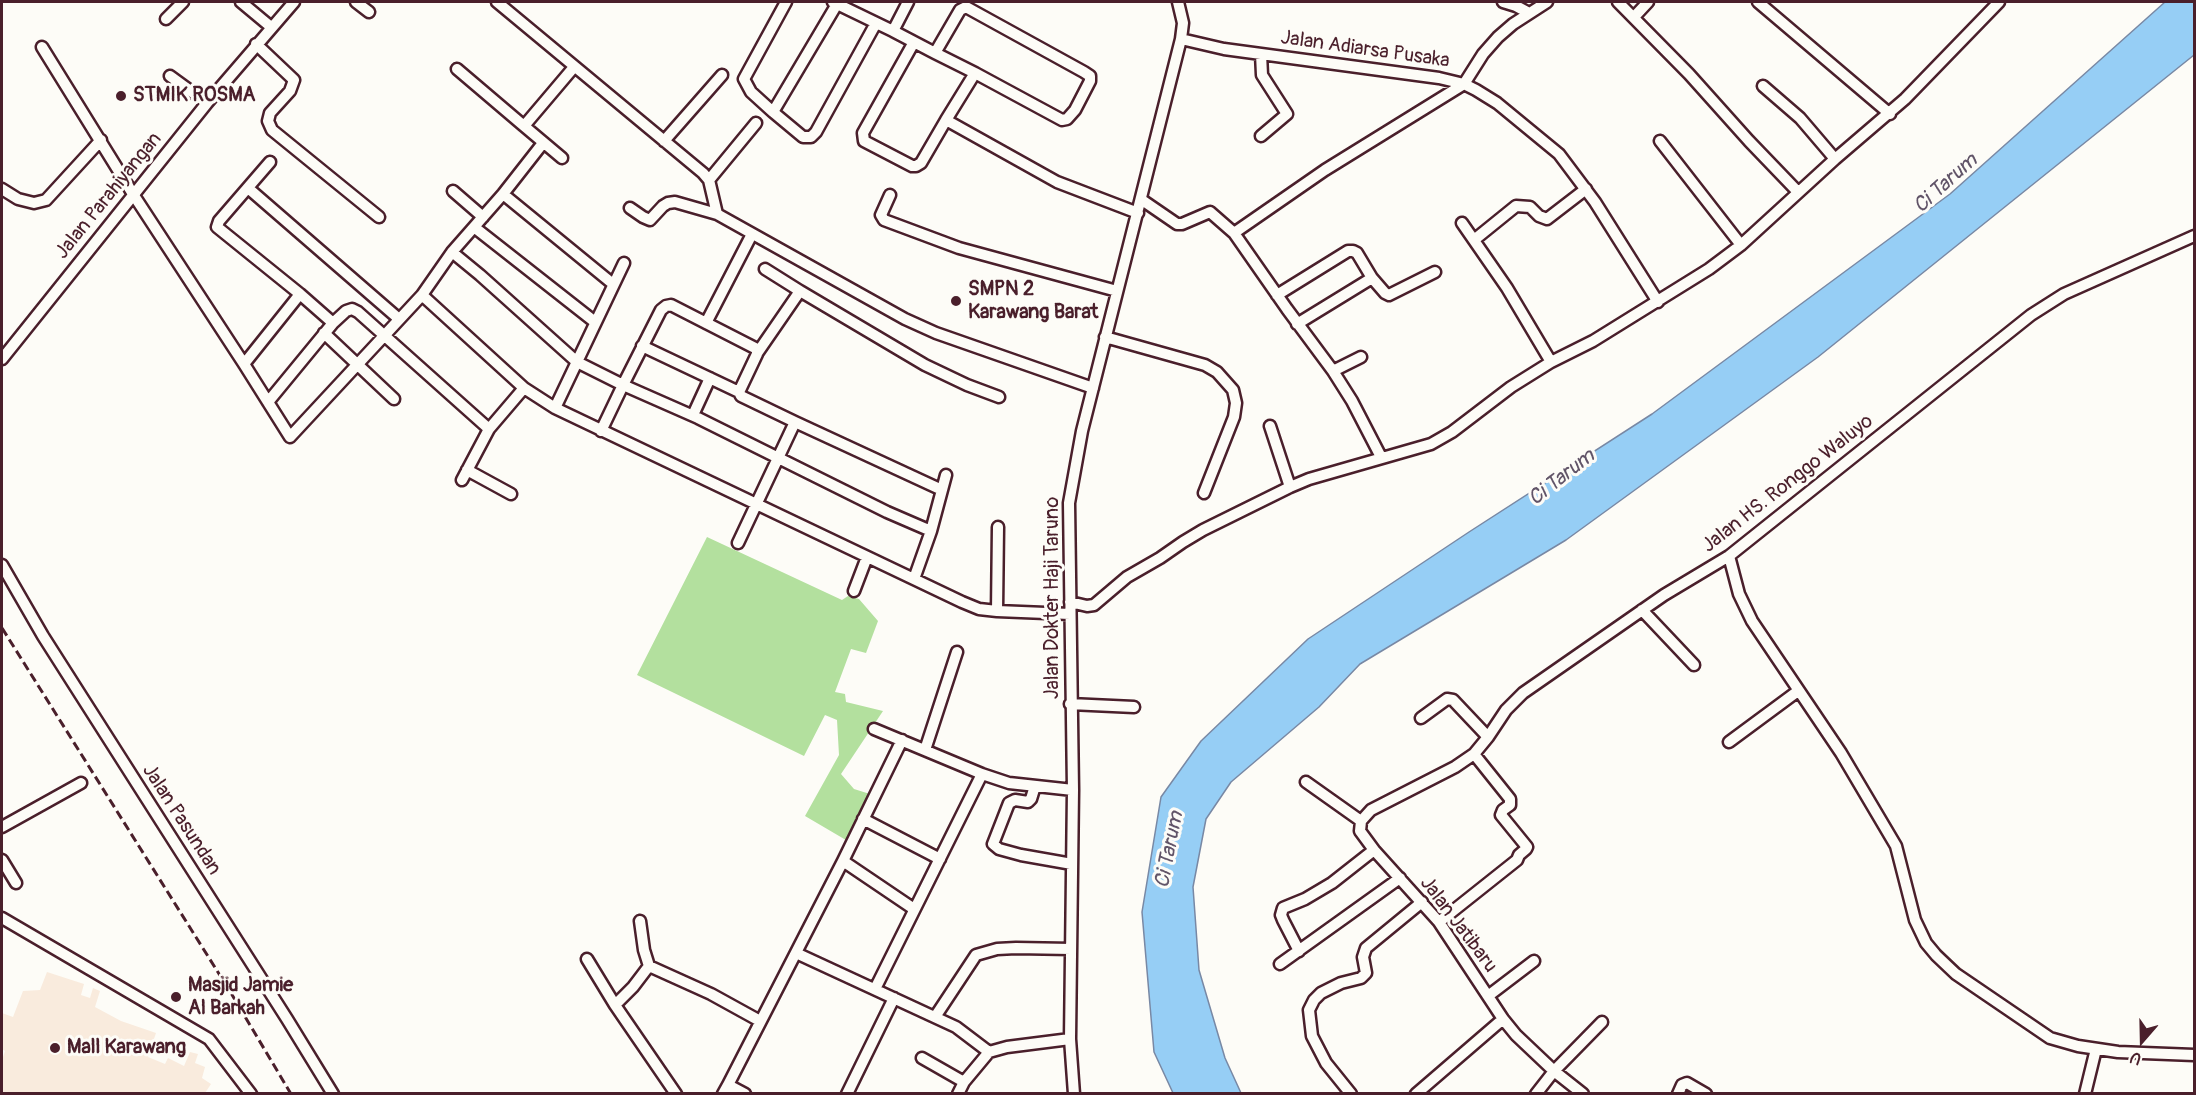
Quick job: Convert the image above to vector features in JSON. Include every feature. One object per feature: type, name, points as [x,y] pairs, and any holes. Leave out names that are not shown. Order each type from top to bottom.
[{"type":"street","points":[[166,19],[183,2]]},
{"type":"street","points":[[241,2],[271,27]]},
{"type":"street","name":"Jalan Parahiyangan","points":[[2,359],[133,194],[256,44],[294,2]]},
{"type":"street","points":[[356,2],[369,12]]},
{"type":"street","points":[[497,2],[690,160],[709,180],[717,214]]},
{"type":"street","points":[[786,2],[744,79],[751,92],[803,137],[811,137],[828,111],[876,23]]},
{"type":"street","points":[[893,31],[908,2]]},
{"type":"street","points":[[1503,2],[1529,13]]},
{"type":"street","points":[[1234,232],[1325,170],[1464,84],[1483,54],[1498,37],[1546,2]]},
{"type":"street","points":[[1618,2],[1798,192]]},
{"type":"street","points":[[1634,17],[1647,2]]},
{"type":"street","points":[[1758,2],[1890,114]]},
{"type":"street","points":[[1070,602],[1087,606],[1094,604],[1127,577],[1203,530],[1290,487],[1381,457],[1431,444],[1452,432],[1511,387],[1658,302],[1741,245],[1835,159],[1890,114],[1999,2]]},
{"type":"street","points":[[773,112],[835,3],[893,31],[935,53],[975,73],[1062,120],[1067,119],[1075,110],[1090,81],[1090,76],[1084,72],[966,8],[960,10],[935,53]]},
{"type":"street","name":"Jalan Dokter Haji Taruno","points":[[1074,1094],[1070,1039],[1073,790],[1069,503],[1092,388],[1142,200],[1181,39],[1183,23],[1181,4]]},
{"type":"street","name":"Jalan Adiarsa Pusaka","points":[[1181,39],[1224,49],[1439,78],[1464,84],[1497,103],[1559,154],[1586,189],[1658,302]]},
{"type":"street","points":[[914,42],[862,133],[864,141],[912,166],[921,163],[975,73]]},
{"type":"street","points":[[256,44],[294,81],[290,91],[270,113],[268,121],[272,130],[379,217]]},
{"type":"street","points":[[42,47],[288,436],[292,437],[422,295],[452,252],[503,194],[543,143]]},
{"type":"street","points":[[1261,54],[1262,75],[1287,114],[1261,136]]},
{"type":"street","points":[[524,126],[574,67]]},
{"type":"street","points":[[457,69],[562,158]]},
{"type":"street","points":[[664,141],[722,75]]},
{"type":"street","points":[[170,76],[207,104]]},
{"type":"street","points":[[1763,86],[1800,118],[1835,159]]},
{"type":"street","points":[[946,120],[1057,182],[1138,213]]},
{"type":"street","points":[[709,180],[756,123]]},
{"type":"street","points":[[2,189],[18,199],[34,204],[46,200],[101,140]]},
{"type":"street","points":[[1660,141],[1741,245]]},
{"type":"street","points":[[270,162],[219,221],[217,227],[333,323]]},
{"type":"street","points":[[248,188],[399,319]]},
{"type":"street","points":[[1474,240],[1516,206],[1530,207],[1539,216],[1547,219],[1586,189]]},
{"type":"street","points":[[453,191],[483,217]]},
{"type":"street","points":[[503,194],[613,284]]},
{"type":"street","points":[[890,195],[882,215],[884,220],[960,248],[1117,291]]},
{"type":"street","points":[[1142,200],[1177,224],[1210,212],[1234,232],[1333,371],[1352,401],[1381,457]]},
{"type":"street","points":[[630,208],[643,218],[650,220],[663,206],[675,202],[717,214],[905,320],[1092,388]]},
{"type":"street","points":[[1462,223],[1512,297],[1551,362]]},
{"type":"street","points":[[474,227],[595,322]]},
{"type":"street","points":[[706,323],[752,234]]},
{"type":"street","name":"Jalan HS. Ronggo Waluyo","points":[[1361,821],[1371,810],[1455,767],[1474,754],[1488,738],[1506,710],[1522,693],[1642,610],[1729,556],[2031,315],[2064,294],[2194,236]]},
{"type":"street","points":[[1277,295],[1348,251],[1357,253],[1372,278],[1389,295],[1435,272]]},
{"type":"street","points":[[452,252],[577,362],[623,385],[693,415],[887,512],[931,531]]},
{"type":"street","points":[[555,408],[624,263]]},
{"type":"street","points":[[765,269],[925,364],[967,385],[999,397]]},
{"type":"street","points":[[1298,324],[1372,278]]},
{"type":"street","points":[[739,392],[758,352],[800,291]]},
{"type":"street","points":[[244,364],[300,294]]},
{"type":"street","points":[[422,295],[524,388],[555,408],[601,431],[979,609],[1070,614]]},
{"type":"street","points":[[601,431],[642,346],[661,310],[666,306],[671,305],[753,345],[758,352]]},
{"type":"street","points":[[268,402],[333,323],[346,311],[352,309],[489,429]]},
{"type":"street","points":[[324,333],[394,399]]},
{"type":"street","points":[[1105,337],[1205,365],[1217,372],[1233,390],[1236,403],[1234,417],[1204,493]]},
{"type":"street","points":[[642,346],[711,378],[739,392],[741,396],[795,422],[942,490]]},
{"type":"street","points":[[1333,371],[1361,357]]},
{"type":"street","points":[[693,415],[711,378]]},
{"type":"street","points":[[512,494],[465,475],[489,429],[524,388]]},
{"type":"street","points":[[738,543],[795,422]]},
{"type":"street","points":[[1270,426],[1290,487]]},
{"type":"street","points":[[914,579],[931,531],[946,475]]},
{"type":"street","points":[[997,611],[998,527]]},
{"type":"street","points":[[1729,556],[1739,594],[1752,621],[1841,753],[1896,846],[1915,920],[1926,943],[1936,955],[1962,979],[2050,1038],[2078,1046],[2118,1052],[2194,1055]]},
{"type":"street","points":[[854,591],[867,557]]},
{"type":"street","name":"Jalan Pasundan","points":[[2,565],[43,636],[333,1094]]},
{"type":"street","points":[[1642,610],[1694,666]]},
{"type":"street","points":[[925,750],[957,652]]},
{"type":"street","points":[[1729,742],[1798,691]]},
{"type":"street","points":[[1421,717],[1447,699],[1453,700],[1488,738]]},
{"type":"street","points":[[1071,704],[1134,707]]},
{"type":"street","points":[[874,729],[1009,783],[1073,790]]},
{"type":"street","points":[[745,1094],[725,1089],[843,861],[902,740]]},
{"type":"street","points":[[1439,922],[1517,860],[1527,847],[1501,815],[1503,810],[1510,805],[1510,799],[1474,754]]},
{"type":"street","points":[[875,989],[982,774]]},
{"type":"street","points":[[1306,782],[1361,821]]},
{"type":"street","points":[[2,824],[33,811],[81,783]]},
{"type":"street","points":[[1035,786],[1028,802],[1015,800],[1009,803],[993,844],[999,849],[1021,855],[1072,864]]},
{"type":"street","points":[[863,819],[940,859]]},
{"type":"street","name":"Jalan Jatibaru","points":[[1361,821],[1360,831],[1374,850],[1439,922],[1516,1035],[1554,1071],[1583,1094]]},
{"type":"street","points":[[1299,951],[1281,915],[1283,908],[1305,899],[1332,883],[1374,850]]},
{"type":"street","points":[[2,860],[16,883]]},
{"type":"street","points":[[843,861],[914,909]]},
{"type":"street","points":[[1280,964],[1400,878]]},
{"type":"street","points":[[1350,1094],[1326,1063],[1311,1036],[1309,1010],[1314,999],[1321,993],[1341,983],[1361,978],[1366,973],[1363,957],[1366,948],[1422,902]]},
{"type":"street","points":[[2,918],[209,1039],[251,1094]]},
{"type":"street","points":[[615,1005],[649,966],[640,921]]},
{"type":"street","points":[[934,1017],[976,955],[997,949],[1071,949]]},
{"type":"street","points":[[796,953],[956,1027],[990,1052]]},
{"type":"street","points":[[587,959],[615,1005],[676,1094]]},
{"type":"street","points":[[1488,996],[1534,961]]},
{"type":"street","points":[[649,966],[711,994],[760,1021]]},
{"type":"street","points":[[847,1094],[894,998]]},
{"type":"street","points":[[1416,1094],[1503,1019]]},
{"type":"street","points":[[1536,1094],[1554,1071],[1602,1022]]},
{"type":"street","points":[[958,1094],[964,1082],[990,1052],[1007,1047],[1070,1039]]},
{"type":"street","points":[[2085,1094],[2096,1049]]},
{"type":"street","points":[[922,1058],[964,1082]]},
{"type":"street","points":[[1678,1094],[1682,1085],[1687,1083],[1706,1094]]},
{"type":"shaded area","points":[[47,972],[84,984],[81,995],[90,998],[93,988],[100,991],[95,1007],[121,1021],[156,1033],[148,1057],[165,1064],[168,1058],[184,1066],[190,1052],[198,1054],[195,1063],[205,1067],[202,1078],[211,1084],[205,1093],[2,1093],[2,1060],[5,1051],[2,1049],[2,1013],[13,1017],[23,991],[40,990]]},
{"type":"green space","points":[[707,537],[842,600],[848,596],[859,599],[878,621],[866,653],[851,649],[835,692],[845,694],[846,702],[883,711],[841,774],[854,789],[870,794],[851,843],[805,816],[839,755],[837,720],[825,715],[804,756],[637,675]]},
{"type":"water","name":"Ci Tarum","points":[[2165,2],[2194,2],[2194,55],[1818,357],[1566,540],[1360,664],[1319,707],[1231,782],[1206,819],[1193,887],[1199,970],[1225,1058],[1241,1093],[1173,1093],[1154,1052],[1142,912],[1161,797],[1201,741],[1308,639],[1652,414],[1950,194]]},
{"type":"railway","points":[[2,628],[231,993],[291,1094]]},
{"type":"place","name":"STMIK ROSMA","points":[[121,96]]},
{"type":"place","name":"SMPN 2 Karawang Barat","points":[[956,301]]},
{"type":"place","name":"Masjid Jamie Al Barkah","points":[[176,997]]},
{"type":"place","name":"Mall Karawang","points":[[55,1048]]}]
